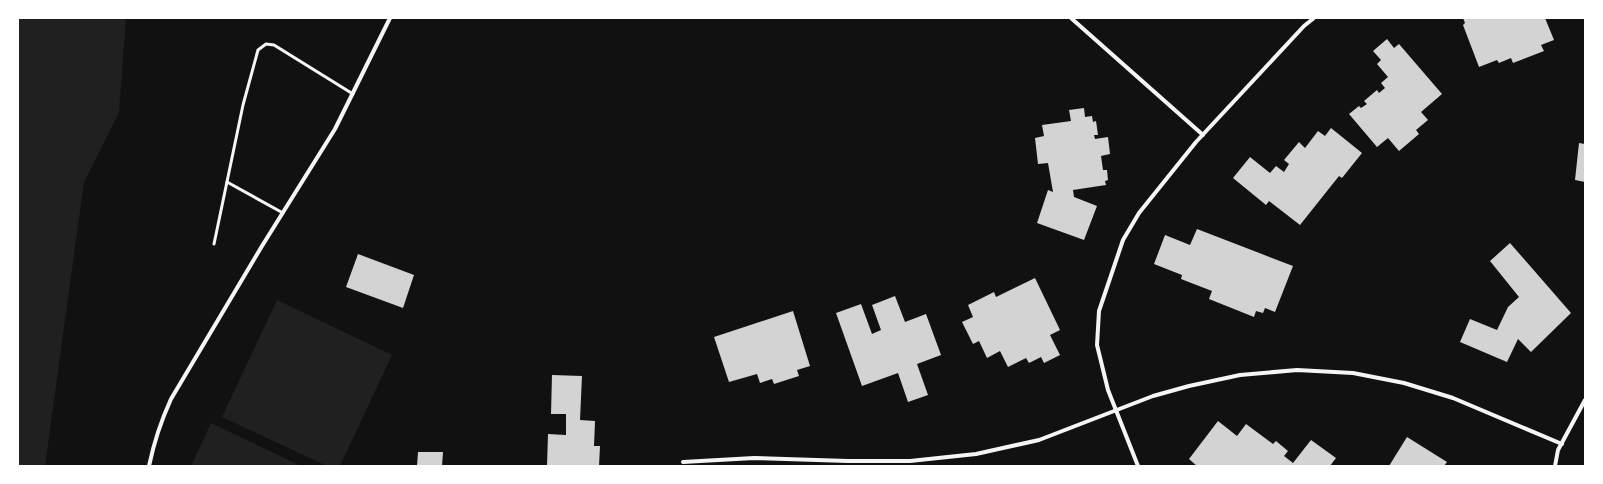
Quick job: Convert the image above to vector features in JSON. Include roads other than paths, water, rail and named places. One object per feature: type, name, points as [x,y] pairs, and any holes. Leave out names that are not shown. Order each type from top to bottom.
[{"type":"street","points":[[149,466],[160,423],[171,399],[335,129],[390,18]]},
{"type":"street","points":[[1072,18],[1203,135]]},
{"type":"street","points":[[1138,466],[1108,390],[1097,345],[1099,311],[1123,240],[1139,213],[1203,135],[1304,26],[1314,18]]},
{"type":"street","points":[[683,462],[754,458],[910,461],[976,454],[1039,440],[1153,396],[1189,386],[1240,375],[1297,370],[1353,373],[1404,383],[1452,398],[1562,444]]},
{"type":"street","points":[[1555,466],[1558,450],[1585,400]]},
{"type":"lane","points":[[214,244],[243,105],[258,50],[266,44],[274,45],[353,94]]},
{"type":"lane","points":[[227,182],[283,213]]}]
